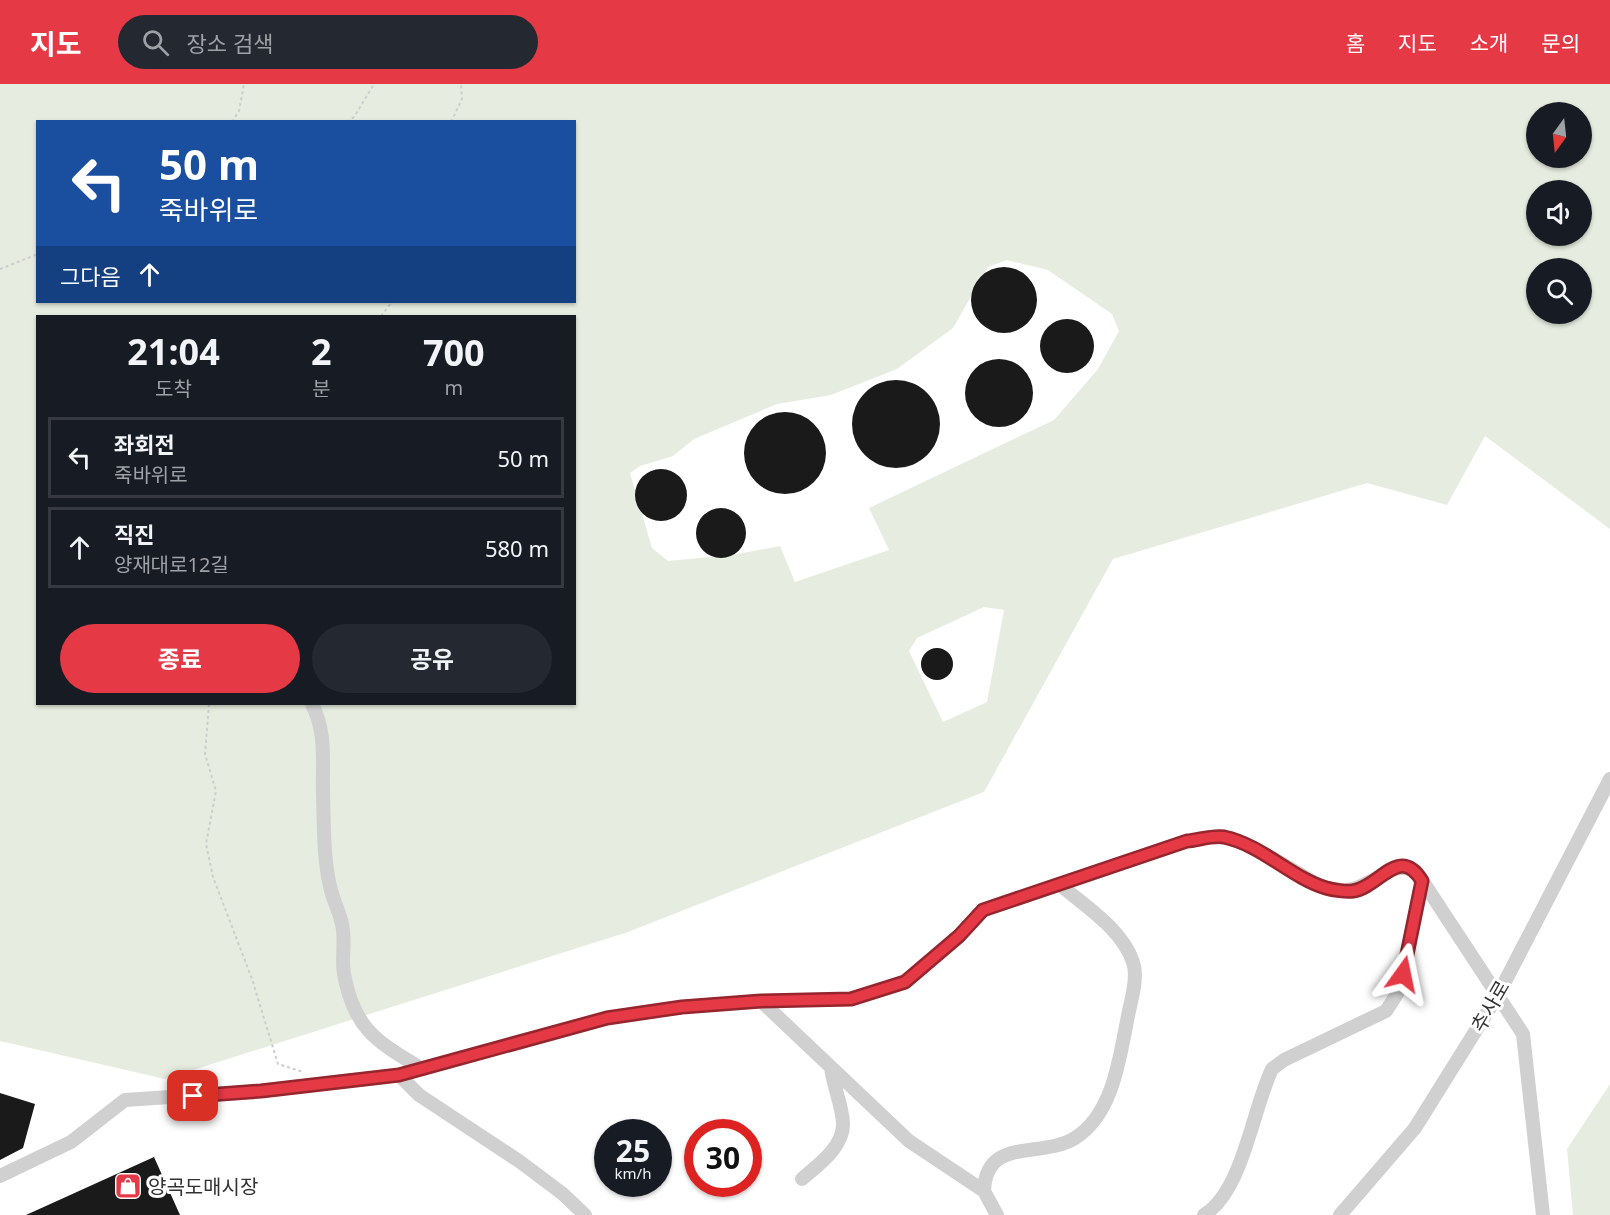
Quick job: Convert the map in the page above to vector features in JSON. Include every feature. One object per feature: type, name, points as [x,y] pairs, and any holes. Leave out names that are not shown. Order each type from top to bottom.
[{"type":"street","points":[[313,705],[320,719],[323,738],[323,793],[328,876],[342,924],[344,973],[354,1008],[374,1039],[422,1069]]},
{"type":"street","name":"추사로","points":[[1340,1215],[1415,1128],[1498,995],[1610,779]]},
{"type":"street","points":[[0,1176],[71,1142],[125,1100],[261,1091],[399,1075],[607,1018],[682,1007],[761,1001],[851,999],[905,982],[959,936],[983,910],[1140,859],[1187,841],[1222,837],[1246,845],[1326,888],[1353,891],[1369,884],[1393,868],[1405,866],[1416,871],[1523,1034],[1543,1215]]},
{"type":"street","points":[[1204,1215],[1218,1206],[1231,1186],[1272,1069],[1284,1060],[1386,1011],[1397,994],[1422,881]]},
{"type":"street","points":[[984,1191],[985,1175],[998,1158],[1011,1152],[1040,1150],[1075,1138],[1094,1121],[1111,1089],[1120,1057],[1134,986],[1134,964],[1117,934],[1059,884]]},
{"type":"street","points":[[761,1001],[909,1141],[984,1191],[997,1215]]},
{"type":"street","points":[[802,1179],[829,1155],[840,1138],[843,1124],[833,1086],[831,1067]]},
{"type":"street","points":[[399,1075],[419,1095],[563,1194],[585,1215]]},
{"type":"path","points":[[233,120],[239,111],[244,84]]},
{"type":"path","points":[[350,120],[354,117],[374,84]]},
{"type":"path","points":[[452,120],[462,99],[461,84]]},
{"type":"path","points":[[0,269],[36,255]]},
{"type":"path","points":[[382,315],[391,303]]},
{"type":"path","points":[[209,705],[205,754],[216,791],[206,844],[213,877],[252,979],[278,1064],[310,1072]]},
{"type":"shaded area","points":[[0,84],[1610,84],[1610,529],[1485,436],[1447,505],[1367,483],[1113,559],[984,792],[628,932],[165,1079],[0,1041]],"holes":[[[1007,260],[1048,270],[1112,314],[1119,331],[1098,369],[1054,420],[869,508],[889,550],[795,582],[780,546],[732,555],[668,561],[652,548],[630,473],[640,466],[673,456],[694,439],[777,404],[831,395],[897,369],[953,328],[988,267]],[[984,607],[1004,610],[987,702],[943,722],[909,651],[917,638]]]},
{"type":"shaded area","points":[[1610,1084],[1610,1215],[1573,1215],[1567,1149]]},
{"type":"building","points":[[1004,267],[1017,269],[1032,282],[1037,300],[1035,313],[1022,328],[1004,333],[991,331],[976,318],[971,300],[973,287],[986,272]]},
{"type":"building","points":[[1062,319],[1072,319],[1082,323],[1090,331],[1094,346],[1090,361],[1082,369],[1072,373],[1062,373],[1052,369],[1044,361],[1040,351],[1040,341],[1044,331],[1052,323]]},
{"type":"building","points":[[992,359],[1006,359],[1018,364],[1028,374],[1033,393],[1028,412],[1018,422],[1006,427],[992,427],[980,422],[970,412],[965,400],[965,386],[970,374],[980,364]]},
{"type":"building","points":[[896,380],[913,384],[927,393],[936,407],[940,424],[936,441],[927,455],[913,464],[896,468],[879,464],[865,455],[856,441],[852,424],[856,407],[865,393],[879,384]]},
{"type":"building","points":[[785,412],[801,415],[814,424],[823,437],[826,453],[823,469],[814,482],[801,491],[785,494],[769,491],[756,482],[747,469],[744,453],[747,437],[756,424],[769,415]]},
{"type":"building","points":[[656,469],[666,469],[675,473],[683,481],[687,495],[683,509],[675,517],[666,521],[656,521],[647,517],[639,509],[635,500],[635,490],[639,481],[647,473]]},
{"type":"building","points":[[716,508],[726,508],[739,515],[746,528],[746,538],[739,551],[726,558],[716,558],[707,554],[700,547],[696,538],[696,528],[700,519],[707,512]]},
{"type":"building","points":[[937,648],[948,653],[953,664],[948,675],[937,680],[926,675],[921,664],[926,653]]},
{"type":"building","points":[[0,1093],[35,1104],[23,1148],[0,1160]]},
{"type":"building","name":"양곡도매시장","points":[[154,1157],[180,1215],[26,1215]]},
{"type":"place","name":"양곡도매시장","points":[[128,1186]]},
{"type":"route","points":[[193,1096],[261,1091],[399,1075],[607,1018],[682,1007],[761,1001],[851,999],[905,982],[959,936],[983,910],[1140,859],[1187,841],[1222,837],[1246,845],[1326,888],[1353,891],[1369,884],[1393,868],[1405,866],[1416,871],[1422,881],[1403,974]]}]
